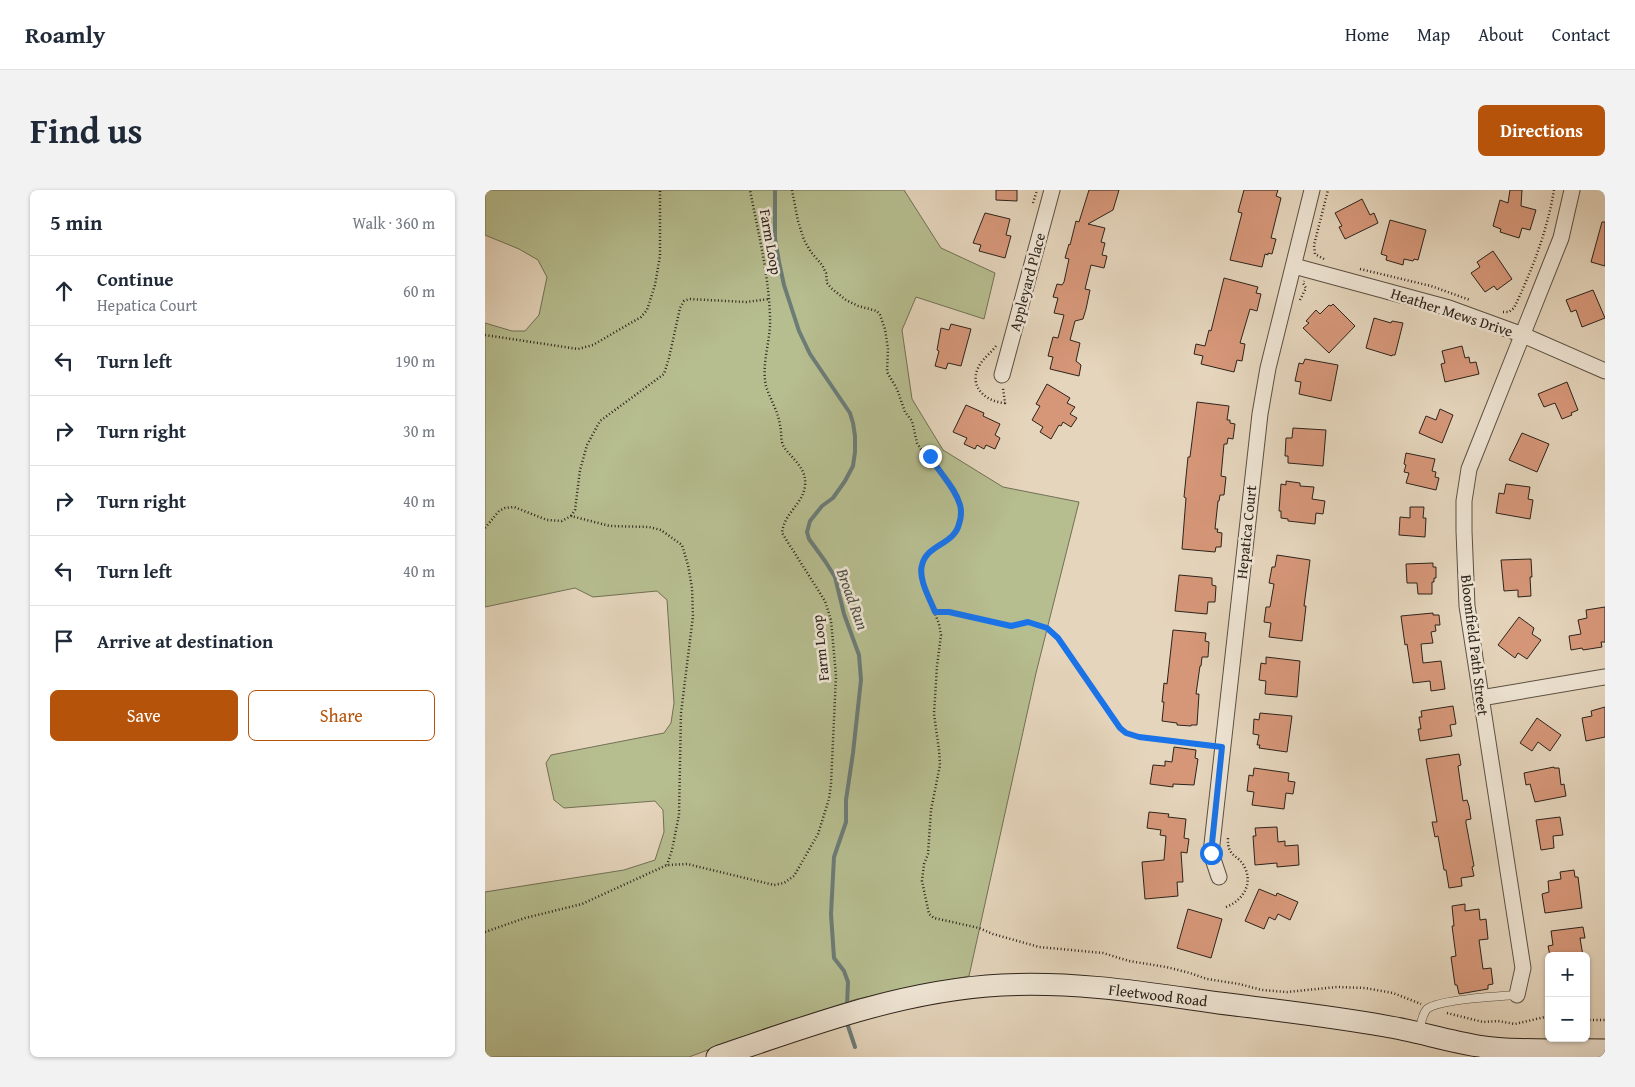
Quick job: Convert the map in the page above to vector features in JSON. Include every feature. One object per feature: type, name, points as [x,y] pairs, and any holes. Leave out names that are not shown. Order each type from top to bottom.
[{"type":"main road","name":"Fleetwood Road","points":[[717,1057],[846,1015],[906,998],[1000,985],[1043,984],[1130,991],[1333,1018],[1386,1026],[1480,1046],[1605,1050]]},
{"type":"street","name":"Appleyard Place","points":[[1002,375],[1052,190]]},
{"type":"street","name":"Hepatica Court","points":[[1219,877],[1211,853],[1260,414],[1268,368],[1300,268],[1313,190]]},
{"type":"street","name":"Bloomfield Path Street","points":[[1517,995],[1523,968],[1467,606],[1464,501],[1469,470],[1561,238],[1572,190]]},
{"type":"street","name":"Heather Mews Drive","points":[[1300,268],[1449,308],[1523,335],[1605,371]]},
{"type":"street","points":[[1481,698],[1605,677]]},
{"type":"lane","points":[[1419,1033],[1425,1012],[1429,1008],[1441,1004],[1486,997],[1517,995]]},
{"type":"path","points":[[485,335],[578,349],[593,345],[641,317],[647,310],[655,285],[660,256],[659,190]]},
{"type":"path","name":"Farm Loop","points":[[485,932],[525,918],[582,904],[667,865],[687,864],[761,883],[774,885],[784,883],[794,876],[818,834],[829,799],[831,784],[836,676],[831,620],[825,601],[782,533],[783,525],[788,515],[800,500],[805,487],[805,473],[783,446],[778,417],[767,386],[764,367],[771,320],[758,228],[750,190]]},
{"type":"path","points":[[792,190],[804,240],[822,265],[826,273],[827,283],[846,300],[858,306],[877,311],[880,315],[885,329],[888,349],[887,372],[897,389],[905,412],[912,421],[917,443],[922,451],[930,456],[956,495],[961,507],[962,516],[958,530],[951,538],[927,553],[922,565],[921,574],[941,635],[934,714],[939,765],[931,810],[928,854],[924,864],[922,881],[929,914],[934,918],[979,928],[1039,947],[1103,953],[1129,961],[1166,967],[1207,979],[1262,990],[1287,992],[1337,987],[1365,988],[1393,993],[1429,1008],[1483,1022],[1498,1021],[1515,1024],[1545,1017]]},
{"type":"path","points":[[1315,254],[1314,245],[1328,190]]},
{"type":"path","points":[[1498,312],[1509,312],[1514,308],[1547,227],[1554,190]]},
{"type":"path","points":[[1298,309],[1300,300],[1307,288],[1303,283],[1300,268],[1315,254]]},
{"type":"path","points":[[1315,254],[1327,260]]},
{"type":"path","points":[[1355,267],[1431,286],[1471,300]]},
{"type":"path","points":[[485,528],[499,511],[505,508],[514,507],[547,520],[562,521],[571,516],[575,510],[582,461],[587,445],[601,421],[664,374],[679,308],[684,301],[689,299],[745,302],[769,299]]},
{"type":"path","points":[[571,516],[611,526],[649,527],[661,530],[683,545],[692,588],[693,616],[681,713],[679,815],[667,865]]},
{"type":"path","points":[[935,612],[949,612],[1011,626],[1028,622],[1047,628],[1058,638],[1120,728],[1126,733],[1139,737],[1222,747]]},
{"type":"path","points":[[1226,906],[1235,904],[1242,897],[1247,880],[1245,867],[1229,850],[1227,837]]},
{"type":"path","points":[[1590,1020],[1605,1020]]},
{"type":"green space","points":[[485,190],[904,190],[941,248],[995,273],[984,319],[916,297],[902,330],[912,399],[943,450],[1003,487],[1079,502],[1036,673],[969,976],[857,999],[764,1029],[689,1057],[485,1057],[485,892],[624,870],[655,860],[664,832],[663,810],[655,801],[564,808],[554,800],[546,763],[551,755],[664,733],[671,723],[674,703],[667,600],[657,591],[593,597],[575,588],[485,607],[485,323],[512,331],[525,331],[539,315],[547,277],[538,260],[519,249],[485,235]]},
{"type":"building","points":[[996,190],[1017,190],[1017,201],[996,200]]},
{"type":"building","points":[[1089,190],[1119,190],[1113,210],[1088,224],[1105,228],[1101,242],[1105,243],[1102,255],[1107,256],[1104,268],[1091,265],[1085,289],[1090,290],[1086,309],[1083,319],[1075,321],[1070,340],[1080,343],[1076,361],[1081,365],[1079,376],[1050,369],[1053,357],[1048,356],[1053,337],[1058,338],[1064,315],[1054,313],[1058,298],[1053,297],[1057,284],[1062,285],[1064,282],[1069,259],[1065,258],[1076,221],[1079,222]]},
{"type":"building","points":[[1244,190],[1278,190],[1276,196],[1281,198],[1271,238],[1276,239],[1272,254],[1265,254],[1262,267],[1230,260],[1242,213],[1238,212]]},
{"type":"building","points":[[1510,190],[1522,190],[1521,206],[1536,210],[1530,230],[1522,228],[1519,238],[1500,232],[1501,229],[1493,226],[1500,200],[1508,203]]},
{"type":"building","points":[[1362,199],[1370,215],[1374,213],[1378,223],[1345,239],[1339,227],[1342,226],[1335,213]]},
{"type":"building","points":[[985,213],[1010,219],[1006,235],[1011,236],[1005,258],[979,251],[981,245],[973,243]]},
{"type":"building","points":[[1390,220],[1426,230],[1418,260],[1404,259],[1403,265],[1386,260],[1387,256],[1381,254]]},
{"type":"building","points":[[1602,222],[1605,222],[1605,266],[1591,262]]},
{"type":"building","points":[[1493,251],[1512,279],[1497,290],[1494,286],[1485,292],[1471,273],[1480,267],[1477,262]]},
{"type":"building","points":[[1224,278],[1258,287],[1256,293],[1261,294],[1257,311],[1250,309],[1240,343],[1245,344],[1242,361],[1237,360],[1234,372],[1201,364],[1203,356],[1194,354],[1196,344],[1205,346],[1209,330],[1211,331]]},
{"type":"building","points":[[1593,290],[1605,318],[1582,327],[1576,310],[1571,312],[1566,300]]},
{"type":"building","points":[[1333,304],[1355,326],[1329,353],[1303,328],[1309,323],[1306,321],[1316,310],[1320,314],[1329,305]]},
{"type":"building","points":[[1374,318],[1391,323],[1392,321],[1403,323],[1395,355],[1392,356],[1366,348]]},
{"type":"building","points":[[951,324],[971,329],[961,366],[948,363],[946,369],[935,366],[939,351],[937,350],[941,328],[949,330]]},
{"type":"building","points":[[1462,346],[1465,358],[1469,357],[1470,363],[1476,362],[1479,374],[1445,382],[1441,364],[1445,363],[1442,351]]},
{"type":"building","points":[[1305,359],[1338,365],[1331,401],[1299,394],[1301,382],[1295,381],[1299,363],[1303,364]]},
{"type":"building","points":[[1567,382],[1578,410],[1562,419],[1555,403],[1544,407],[1538,394]]},
{"type":"building","points":[[1047,384],[1070,398],[1067,403],[1075,407],[1070,414],[1077,418],[1071,427],[1063,422],[1061,426],[1059,425],[1051,439],[1040,432],[1043,427],[1032,420],[1040,406],[1036,404]]},
{"type":"building","points":[[1197,402],[1229,406],[1227,420],[1235,424],[1233,439],[1228,438],[1227,444],[1224,444],[1221,476],[1226,477],[1224,495],[1220,495],[1218,501],[1215,529],[1218,529],[1217,532],[1222,533],[1221,547],[1216,547],[1215,552],[1182,549],[1188,457],[1190,457]]},
{"type":"building","points":[[966,405],[984,413],[983,416],[1000,424],[995,435],[1000,438],[995,449],[986,445],[984,449],[977,445],[975,449],[964,444],[967,438],[953,432]]},
{"type":"building","points":[[1440,409],[1453,415],[1442,443],[1419,433],[1426,416],[1436,420]]},
{"type":"building","points":[[1293,428],[1326,430],[1323,466],[1288,463],[1288,456],[1285,456],[1286,438],[1292,438]]},
{"type":"building","points":[[1522,433],[1549,444],[1537,472],[1509,460]]},
{"type":"building","points":[[1406,453],[1435,459],[1432,471],[1436,472],[1435,477],[1439,478],[1436,490],[1406,483],[1409,473],[1404,472]]},
{"type":"building","points":[[1286,481],[1300,483],[1300,486],[1314,487],[1312,499],[1325,501],[1323,514],[1316,513],[1315,524],[1288,521],[1288,519],[1281,518],[1281,511],[1279,511],[1281,484],[1286,485]]},
{"type":"building","points":[[1506,484],[1530,487],[1528,499],[1533,500],[1530,519],[1496,513],[1499,493],[1504,494]]},
{"type":"building","points":[[1410,507],[1424,507],[1423,518],[1426,518],[1425,537],[1399,535],[1400,517],[1410,518]]},
{"type":"building","points":[[1277,555],[1310,560],[1302,641],[1269,637],[1271,623],[1264,622],[1266,607],[1270,607],[1274,584],[1269,583],[1272,567],[1275,567]]},
{"type":"building","points":[[1531,559],[1531,596],[1518,597],[1518,590],[1504,591],[1501,560]]},
{"type":"building","points":[[1433,563],[1433,567],[1436,567],[1436,578],[1432,582],[1432,594],[1418,594],[1417,583],[1407,583],[1406,564]]},
{"type":"building","points":[[1179,575],[1212,578],[1212,585],[1216,586],[1215,602],[1208,602],[1207,614],[1175,611]]},
{"type":"building","points":[[1605,607],[1605,642],[1601,642],[1602,647],[1571,650],[1569,636],[1581,634],[1578,620],[1587,618],[1586,610]]},
{"type":"building","points":[[1433,613],[1433,615],[1439,615],[1440,625],[1435,625],[1436,631],[1431,632],[1433,643],[1421,644],[1423,663],[1441,661],[1445,689],[1431,691],[1430,681],[1413,683],[1401,616]]},
{"type":"building","points":[[1519,617],[1534,628],[1532,634],[1541,640],[1527,659],[1518,653],[1515,658],[1498,645]]},
{"type":"building","points":[[1173,630],[1206,633],[1205,641],[1209,642],[1208,657],[1202,657],[1200,666],[1196,694],[1199,694],[1197,725],[1177,725],[1177,723],[1162,721],[1164,683],[1167,684]]},
{"type":"building","points":[[1266,657],[1300,661],[1297,697],[1265,694],[1266,681],[1259,680],[1261,663],[1266,664]]},
{"type":"building","points":[[1453,706],[1456,724],[1450,725],[1452,736],[1420,741],[1418,729],[1421,729],[1419,717],[1422,717],[1421,711]]},
{"type":"building","points":[[1605,707],[1605,737],[1586,741],[1582,718],[1592,716],[1591,711]]},
{"type":"building","points":[[1260,713],[1292,716],[1287,752],[1259,748],[1260,745],[1257,745],[1259,735],[1253,734],[1254,719],[1259,720]]},
{"type":"building","points":[[1537,718],[1561,735],[1550,751],[1538,742],[1532,751],[1520,743]]},
{"type":"building","points":[[1174,747],[1196,750],[1195,758],[1198,759],[1194,785],[1173,784],[1173,787],[1150,784],[1153,765],[1165,766],[1165,761],[1172,762]]},
{"type":"building","points":[[1459,754],[1461,765],[1458,766],[1463,801],[1467,800],[1471,819],[1466,820],[1466,823],[1474,876],[1461,878],[1462,886],[1449,888],[1438,836],[1435,837],[1432,822],[1437,822],[1426,759]]},
{"type":"building","points":[[1554,767],[1559,768],[1561,785],[1564,784],[1566,796],[1535,802],[1530,784],[1526,785],[1524,773]]},
{"type":"building","points":[[1254,768],[1289,773],[1288,781],[1295,782],[1293,794],[1286,793],[1284,809],[1252,805],[1254,792],[1247,791],[1249,775],[1253,776]]},
{"type":"building","points":[[1149,812],[1169,814],[1168,817],[1186,819],[1184,838],[1189,839],[1187,853],[1181,852],[1183,882],[1177,882],[1178,896],[1145,899],[1142,862],[1164,860],[1166,836],[1160,835],[1161,830],[1147,828]]},
{"type":"building","points":[[1560,817],[1563,835],[1553,836],[1554,848],[1541,850],[1536,820]]},
{"type":"building","points":[[1277,827],[1278,842],[1285,841],[1285,846],[1298,845],[1299,865],[1277,867],[1277,863],[1255,865],[1253,836],[1256,836],[1255,828]]},
{"type":"building","points":[[1574,870],[1575,877],[1578,877],[1582,908],[1545,913],[1542,894],[1549,892],[1548,881],[1561,879],[1560,872]]},
{"type":"building","points":[[1259,889],[1276,896],[1277,893],[1298,902],[1290,920],[1278,914],[1275,920],[1269,917],[1264,929],[1245,921]]},
{"type":"building","points":[[1465,904],[1465,911],[1479,909],[1480,920],[1486,919],[1488,939],[1479,940],[1483,969],[1491,968],[1493,984],[1488,985],[1488,989],[1459,994],[1457,985],[1455,985],[1451,957],[1456,956],[1452,926],[1454,926],[1452,906]]},
{"type":"building","points":[[1188,909],[1222,919],[1211,958],[1177,948]]},
{"type":"building","points":[[1583,927],[1585,938],[1580,938],[1582,952],[1549,952],[1548,946],[1553,945],[1551,931]]},
{"type":"waterway","name":"Broad Run","points":[[775,190],[775,238],[784,285],[799,331],[810,354],[850,413],[855,436],[853,466],[833,498],[822,506],[810,521],[807,532],[809,539],[835,577],[844,614],[859,655],[861,680],[846,800],[846,822],[834,857],[831,914],[834,958],[844,971],[848,982],[847,1006]]},
{"type":"waterway","name":"Broad Run","points":[[848,1021],[855,1047]]},
{"type":"route","points":[[930,456],[956,495],[961,507],[962,516],[958,530],[951,538],[927,553],[922,565],[921,574],[923,582],[935,612],[949,612],[1011,626],[1028,622],[1047,628],[1058,638],[1089,685],[1120,728],[1126,733],[1139,737],[1222,747],[1211,853]]}]
